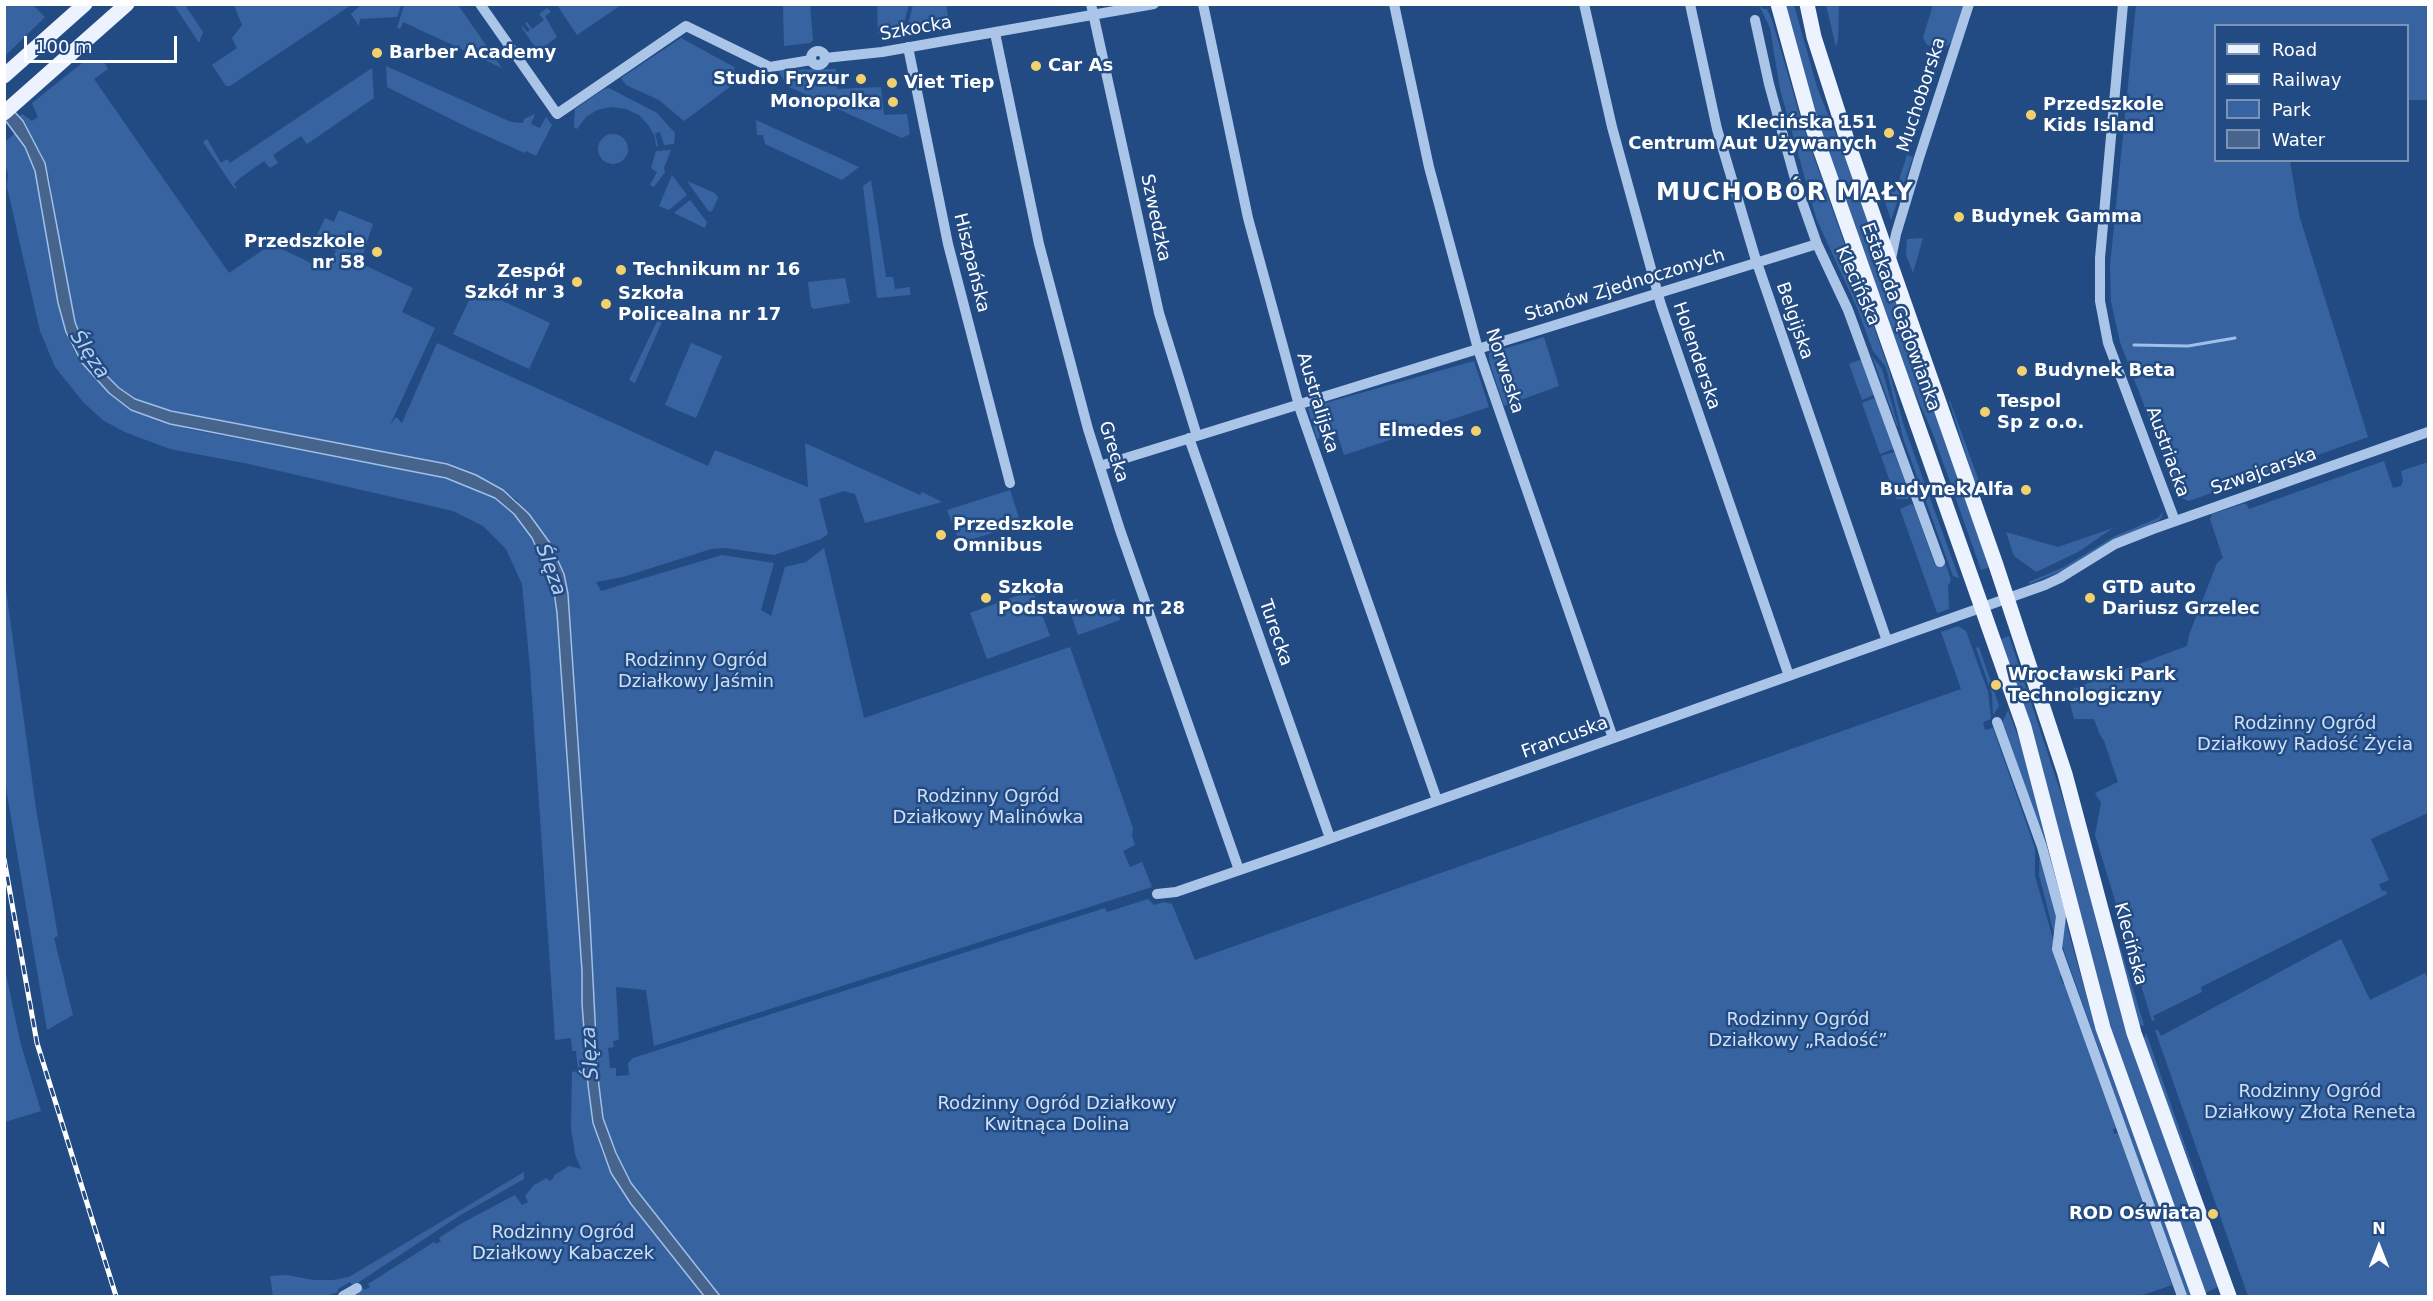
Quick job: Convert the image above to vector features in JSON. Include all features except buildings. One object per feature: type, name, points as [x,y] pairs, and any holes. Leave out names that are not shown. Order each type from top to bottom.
[{"type":"main road","points":[[6,75],[85,4]]},
{"type":"main road","points":[[4,112],[127,4]]},
{"type":"main road","name":"Estakada Gądowianka","points":[[1778,4],[1814,131],[1982,606]]},
{"type":"main road","name":"Estakada Gądowianka","points":[[1807,4],[1814,37],[1842,124],[2007,598]]},
{"type":"main road","name":"Klecińska","points":[[2007,598],[2068,784],[2134,1033],[2229,1296]]},
{"type":"main road","points":[[1982,606],[2024,728],[2079,945],[2103,1028],[2199,1296]]},
{"type":"street","name":"Szkocka","points":[[480,4],[557,114],[686,26],[770,67],[811,60],[819,65],[825,58],[995,33],[1092,10],[1154,4]]},
{"type":"street","name":"Australijska","points":[[1203,4],[1248,218],[1299,404],[1437,800]]},
{"type":"street","name":"Norweska","points":[[1394,4],[1431,178],[1478,349],[1613,738]]},
{"type":"street","name":"Holenderska","points":[[1584,4],[1610,121],[1658,294],[1789,676]]},
{"type":"street","name":"Belgijska","points":[[1690,4],[1718,129],[1757,263],[1887,641]]},
{"type":"street","name":"Muchoborska","points":[[1890,265],[1892,248],[1969,4]]},
{"type":"street","name":"Austriacka","points":[[2123,4],[2100,247],[2100,302],[2108,343],[2175,521]]},
{"type":"street","name":"Szwedzka","points":[[1092,10],[1159,313],[1193,437]]},
{"type":"street","name":"Klecińska","points":[[1755,20],[1786,146],[1817,244],[1848,310],[1940,562]]},
{"type":"street","name":"Grecka","points":[[995,33],[1022,170],[1045,269],[1100,466],[1120,530],[1239,870]]},
{"type":"street","name":"Hiszpańska","points":[[908,47],[948,244],[1010,483]]},
{"type":"street","name":"Stanów Zjednoczonych","points":[[1100,466],[1817,244]]},
{"type":"street","name":"Szwajcarska","points":[[1982,606],[2061,578],[2115,544],[2428,432]]},
{"type":"street","name":"Turecka","points":[[1193,437],[1330,838]]},
{"type":"street","name":"Francuska","points":[[1157,894],[1176,892],[1982,606]]},
{"type":"street","points":[[1996,722],[2042,847],[2061,916],[2057,950],[2182,1296]]},
{"type":"street","points":[[344,1294],[357,1288]]},
{"type":"green space","points":[[5,4],[33,5],[45,17],[5,56]]},
{"type":"green space","points":[[362,4],[401,5],[397,17],[360,19],[359,26],[351,14]]},
{"type":"green space","points":[[2136,4],[2428,5],[2428,100],[2409,100],[2409,24],[2214,24],[2214,162],[2290,162],[2299,215],[2368,437],[2189,501],[2179,497],[2120,342],[2111,301],[2110,266]]},
{"type":"green space","points":[[174,5],[185,5],[203,32],[199,43]]},
{"type":"green space","points":[[234,5],[351,5],[230,86],[226,86],[212,65],[237,48],[232,38],[242,25]]},
{"type":"green space","points":[[404,5],[458,5],[502,68],[403,22],[400,29],[397,28]]},
{"type":"green space","points":[[557,5],[621,5],[577,35]]},
{"type":"green space","points":[[783,5],[810,5],[813,40],[810,43],[784,46]]},
{"type":"green space","points":[[877,5],[909,5],[903,26],[897,31],[878,34]]},
{"type":"green space","points":[[913,5],[946,5],[949,20],[907,28]]},
{"type":"green space","points":[[1759,5],[1767,9],[1772,20],[1802,123],[1889,370],[1904,426],[1959,578],[1953,576],[1903,438],[1886,367],[1873,351],[1858,310],[1816,218],[1780,89],[1770,28]]},
{"type":"green space","points":[[1783,5],[1794,5],[1817,87],[1845,157],[1990,567],[1981,570],[1933,434],[1905,370],[1811,105]]},
{"type":"green space","points":[[1826,5],[1839,5],[1836,47]]},
{"type":"green space","points":[[1933,5],[1964,5],[1953,40],[1947,46],[1938,49],[1926,44],[1923,37]]},
{"type":"green space","points":[[547,8],[551,12],[545,16],[557,37],[545,46],[549,53],[546,55],[542,48],[539,50],[541,56],[522,26],[527,32],[530,30],[525,23],[527,22],[532,29],[544,20],[539,14]]},
{"type":"green space","points":[[681,38],[734,67],[735,76],[742,78],[684,121],[659,100],[626,85],[621,78]]},
{"type":"green space","points":[[90,60],[104,62],[108,69],[94,79],[229,273],[272,244],[327,271],[336,251],[314,241],[325,218],[334,222],[339,210],[373,224],[360,263],[413,288],[402,312],[435,328],[390,425],[396,417],[402,423],[437,343],[708,466],[715,450],[808,487],[805,443],[920,495],[922,492],[942,502],[865,523],[855,494],[844,491],[819,499],[828,534],[821,539],[774,555],[726,548],[711,549],[623,577],[596,582],[601,591],[722,555],[774,563],[761,610],[771,616],[785,567],[806,562],[824,548],[864,718],[1070,647],[1133,828],[1132,836],[1135,845],[1123,851],[1130,867],[1142,862],[1152,887],[654,1046],[646,990],[616,987],[619,1040],[613,1041],[614,1047],[608,1048],[610,1068],[616,1068],[616,1076],[629,1075],[628,1063],[633,1058],[1105,908],[1107,912],[1148,899],[1154,905],[1164,902],[1172,904],[1195,960],[1961,689],[1941,632],[1958,626],[1966,631],[1988,692],[1991,719],[1983,722],[1985,730],[1993,728],[2035,848],[2035,876],[2063,974],[2060,976],[2065,984],[2116,1128],[2113,1129],[2114,1134],[2118,1133],[2172,1285],[2140,1296],[720,1296],[631,1183],[616,1153],[603,1118],[598,1078],[568,594],[517,500],[491,482],[447,464],[194,417],[153,406],[135,399],[119,388],[103,372],[82,340],[75,322],[66,285],[49,176],[41,153],[19,117],[22,114],[32,121],[38,117],[32,103],[82,63]]},
{"type":"green space","points":[[386,66],[511,122],[523,123],[524,119],[535,114],[531,124],[540,128],[546,117],[552,125],[536,156],[526,151],[525,153],[387,87]]},
{"type":"green space","points":[[372,68],[374,98],[307,144],[301,136],[273,155],[278,163],[270,168],[264,161],[240,178],[234,184],[237,189],[234,188],[203,142],[207,139],[221,163],[227,159],[230,163]]},
{"type":"green space","points":[[836,69],[837,89],[881,87],[884,115],[907,114],[910,134],[902,138],[787,86],[778,70]]},
{"type":"green space","points":[[609,88],[657,113],[675,133],[674,144],[664,145],[660,132],[655,133],[658,146],[656,146],[655,137],[649,126],[639,115],[626,109],[611,107],[597,110],[586,117],[577,129],[574,127],[575,109]]},
{"type":"green space","points":[[756,120],[859,167],[842,180],[765,144],[763,135],[757,135]]},
{"type":"green space","name":"Rodzinny Ogród Działkowy Kabaczek","points":[[15,133],[25,147],[35,171],[58,303],[66,332],[74,351],[109,393],[119,401],[131,410],[188,429],[446,478],[495,498],[514,514],[532,538],[553,584],[557,613],[582,971],[582,1003],[593,1123],[602,1152],[622,1191],[704,1296],[351,1296],[363,1288],[365,1290],[370,1287],[368,1284],[434,1242],[436,1244],[441,1241],[439,1238],[462,1223],[515,1195],[522,1205],[528,1202],[525,1196],[534,1185],[547,1178],[549,1181],[569,1166],[581,1169],[575,1154],[571,1128],[572,1072],[578,1071],[576,1051],[572,1051],[571,1038],[555,1040],[530,668],[522,584],[506,549],[483,526],[453,511],[249,464],[170,449],[127,433],[104,421],[84,403],[55,367],[40,331],[7,187],[5,142]]},
{"type":"green space","points":[[613,134],[624,138],[628,149],[624,160],[613,164],[602,160],[598,149],[602,138]]},
{"type":"green space","points":[[671,150],[664,168],[665,172],[654,187],[650,185],[657,172],[651,168],[656,151]]},
{"type":"green space","points":[[1907,155],[1913,157],[1891,220],[1881,189],[1895,192]]},
{"type":"green space","points":[[672,175],[687,195],[669,210],[659,206]]},
{"type":"green space","points":[[871,180],[886,277],[893,277],[895,289],[910,287],[910,295],[877,298],[863,186]]},
{"type":"green space","points":[[687,181],[715,193],[718,198],[712,211],[709,212]]},
{"type":"green space","points":[[690,200],[707,222],[705,228],[674,213]]},
{"type":"green space","points":[[1923,238],[1913,273],[1906,255],[1907,239]]},
{"type":"green space","points":[[845,278],[850,303],[814,309],[811,307],[808,282]]},
{"type":"green space","points":[[475,288],[550,323],[529,369],[453,334]]},
{"type":"green space","points":[[661,313],[665,315],[635,383],[629,380]]},
{"type":"green space","points":[[1544,337],[1559,386],[1504,406],[1490,364],[1489,353]]},
{"type":"green space","points":[[691,343],[722,356],[696,418],[665,405]]},
{"type":"green space","points":[[1872,356],[1882,369],[1898,426],[1897,426]]},
{"type":"green space","points":[[1474,361],[1489,407],[1344,455],[1337,433],[1317,439],[1308,408]]},
{"type":"green space","points":[[1862,361],[1874,395],[1862,400],[1849,364]]},
{"type":"green space","points":[[1875,398],[1893,449],[1880,454],[1862,403]]},
{"type":"green space","points":[[1950,401],[1984,495],[1974,480]]},
{"type":"green space","points":[[1894,452],[1910,495],[1908,499],[1896,499],[1881,456]]},
{"type":"green space","name":"Rodzinny Ogród Działkowy Radość Życia","points":[[2384,461],[2393,488],[2401,486],[2403,481],[2401,471],[2428,462],[2428,813],[2371,839],[2389,880],[2379,884],[2382,891],[2386,891],[2387,894],[2201,987],[2202,992],[2153,1016],[2155,1020],[2152,1021],[2095,835],[2101,803],[2095,793],[2118,782],[2094,719],[2074,719],[2067,691],[2187,646],[2189,635],[2217,563],[2223,558],[2210,519],[2212,514],[2246,503],[2249,509]]},
{"type":"green space","points":[[1010,490],[1021,524],[960,543],[947,510]]},
{"type":"green space","points":[[1911,504],[1914,506],[1935,565],[1945,562],[1951,580],[1948,586],[1949,609],[1937,613],[1900,509]]},
{"type":"green space","points":[[2164,511],[2158,521],[2118,538],[2065,570],[2029,584],[2064,567],[2115,536],[2158,518]]},
{"type":"green space","points":[[2113,528],[2078,552],[2036,572],[2014,556],[2006,532],[2058,547]]},
{"type":"green space","points":[[5,582],[36,809],[58,936],[54,938],[73,1015],[47,1030],[5,782]]},
{"type":"green space","points":[[1033,590],[1050,636],[987,659],[970,613]]},
{"type":"green space","points":[[1076,599],[1081,610],[1114,599],[1120,620],[1078,635],[1067,602]]},
{"type":"green space","points":[[2009,636],[2077,842],[2103,949],[2132,1046],[2218,1287],[2205,1293],[2117,1052],[2001,639]]},
{"type":"green space","points":[[1979,647],[1999,706],[1993,715],[1992,694],[1976,648]]},
{"type":"green space","points":[[2008,710],[2022,747],[2071,941],[2100,1043],[2192,1296],[2186,1296],[2062,945],[2063,921],[2002,723]]},
{"type":"green space","points":[[2040,847],[2057,910],[2055,938],[2039,875]]},
{"type":"green space","points":[[2104,894],[2144,1025],[2143,1026],[2138,1024]]},
{"type":"green space","name":"Rodzinny Ogród Działkowy Złota Reneta","points":[[2341,939],[2370,1000],[2425,973],[2428,980],[2428,1296],[2248,1296],[2155,1030],[2158,1030],[2161,1036]]},
{"type":"green space","points":[[4,965],[21,1045],[41,1111],[5,1122]]},
{"type":"green space","points":[[2146,1033],[2198,1182],[2143,1040]]},
{"type":"green space","points":[[524,1172],[524,1179],[459,1216],[353,1286],[350,1282],[338,1289],[338,1292],[326,1296],[273,1296],[270,1276],[287,1275],[313,1280],[349,1277]]},
{"type":"water","name":"Ślęza","points":[[4,100],[23,121],[45,163],[75,322],[82,340],[103,372],[119,388],[135,399],[171,411],[447,464],[476,475],[503,490],[529,514],[550,543],[564,574],[568,594],[598,1078],[603,1118],[616,1153],[631,1183],[720,1296],[704,1296],[631,1204],[611,1173],[593,1123],[582,1003],[582,971],[557,613],[553,584],[532,538],[514,514],[495,498],[446,478],[170,424],[131,410],[109,393],[82,363],[66,332],[58,303],[35,171],[25,147],[5,120]]},
{"type":"waterway","points":[[2134,345],[2188,346],[2235,338]]},
{"type":"railway","points":[[4,859],[37,1043],[116,1296]]},
{"type":"place","name":"Barber Academy","points":[[377,53]]},
{"type":"place","name":"Car As","points":[[1036,66]]},
{"type":"place","name":"Studio Fryzur","points":[[861,79]]},
{"type":"place","name":"Viet Tiep","points":[[892,83]]},
{"type":"place","name":"Monopolka","points":[[893,102]]},
{"type":"place","name":"Przedszkole Kids Island","points":[[2031,115]]},
{"type":"place","name":"Klecińska 151 Centrum Aut Używanych","points":[[1889,133]]},
{"type":"place","name":"Budynek Gamma","points":[[1959,217]]},
{"type":"place","name":"Przedszkole nr 58","points":[[377,252]]},
{"type":"place","name":"Technikum nr 16","points":[[621,270]]},
{"type":"place","name":"Zespół Szkół nr 3","points":[[577,282]]},
{"type":"place","name":"Szkoła Policealna nr 17","points":[[606,304]]},
{"type":"place","name":"Budynek Beta","points":[[2022,371]]},
{"type":"place","name":"Tespol Sp z o.o.","points":[[1985,412]]},
{"type":"place","name":"Elmedes","points":[[1476,431]]},
{"type":"place","name":"Budynek Alfa","points":[[2026,490]]},
{"type":"place","name":"Przedszkole Omnibus","points":[[941,535]]},
{"type":"place","name":"Szkoła Podstawowa nr 28","points":[[986,598]]},
{"type":"place","name":"GTD auto Dariusz Grzelec","points":[[2090,598]]},
{"type":"place","name":"Wrocławski Park Technologiczny","points":[[1996,685]]},
{"type":"place","name":"ROD Oświata","points":[[2213,1214]]},
{"type":"district","name":"MUCHOBÓR MAŁY","points":[[1785,194]]},
{"type":"park label","name":"Rodzinny Ogród Działkowy Jaśmin","points":[[696,671]]},
{"type":"park label","name":"Rodzinny Ogród Działkowy Malinówka","points":[[988,807]]},
{"type":"park label","name":"Rodzinny Ogród Działkowy „Radość”","points":[[1798,1030]]},
{"type":"park label","name":"Rodzinny Ogród Działkowy Kwitnąca Dolina","points":[[1057,1114]]}]
